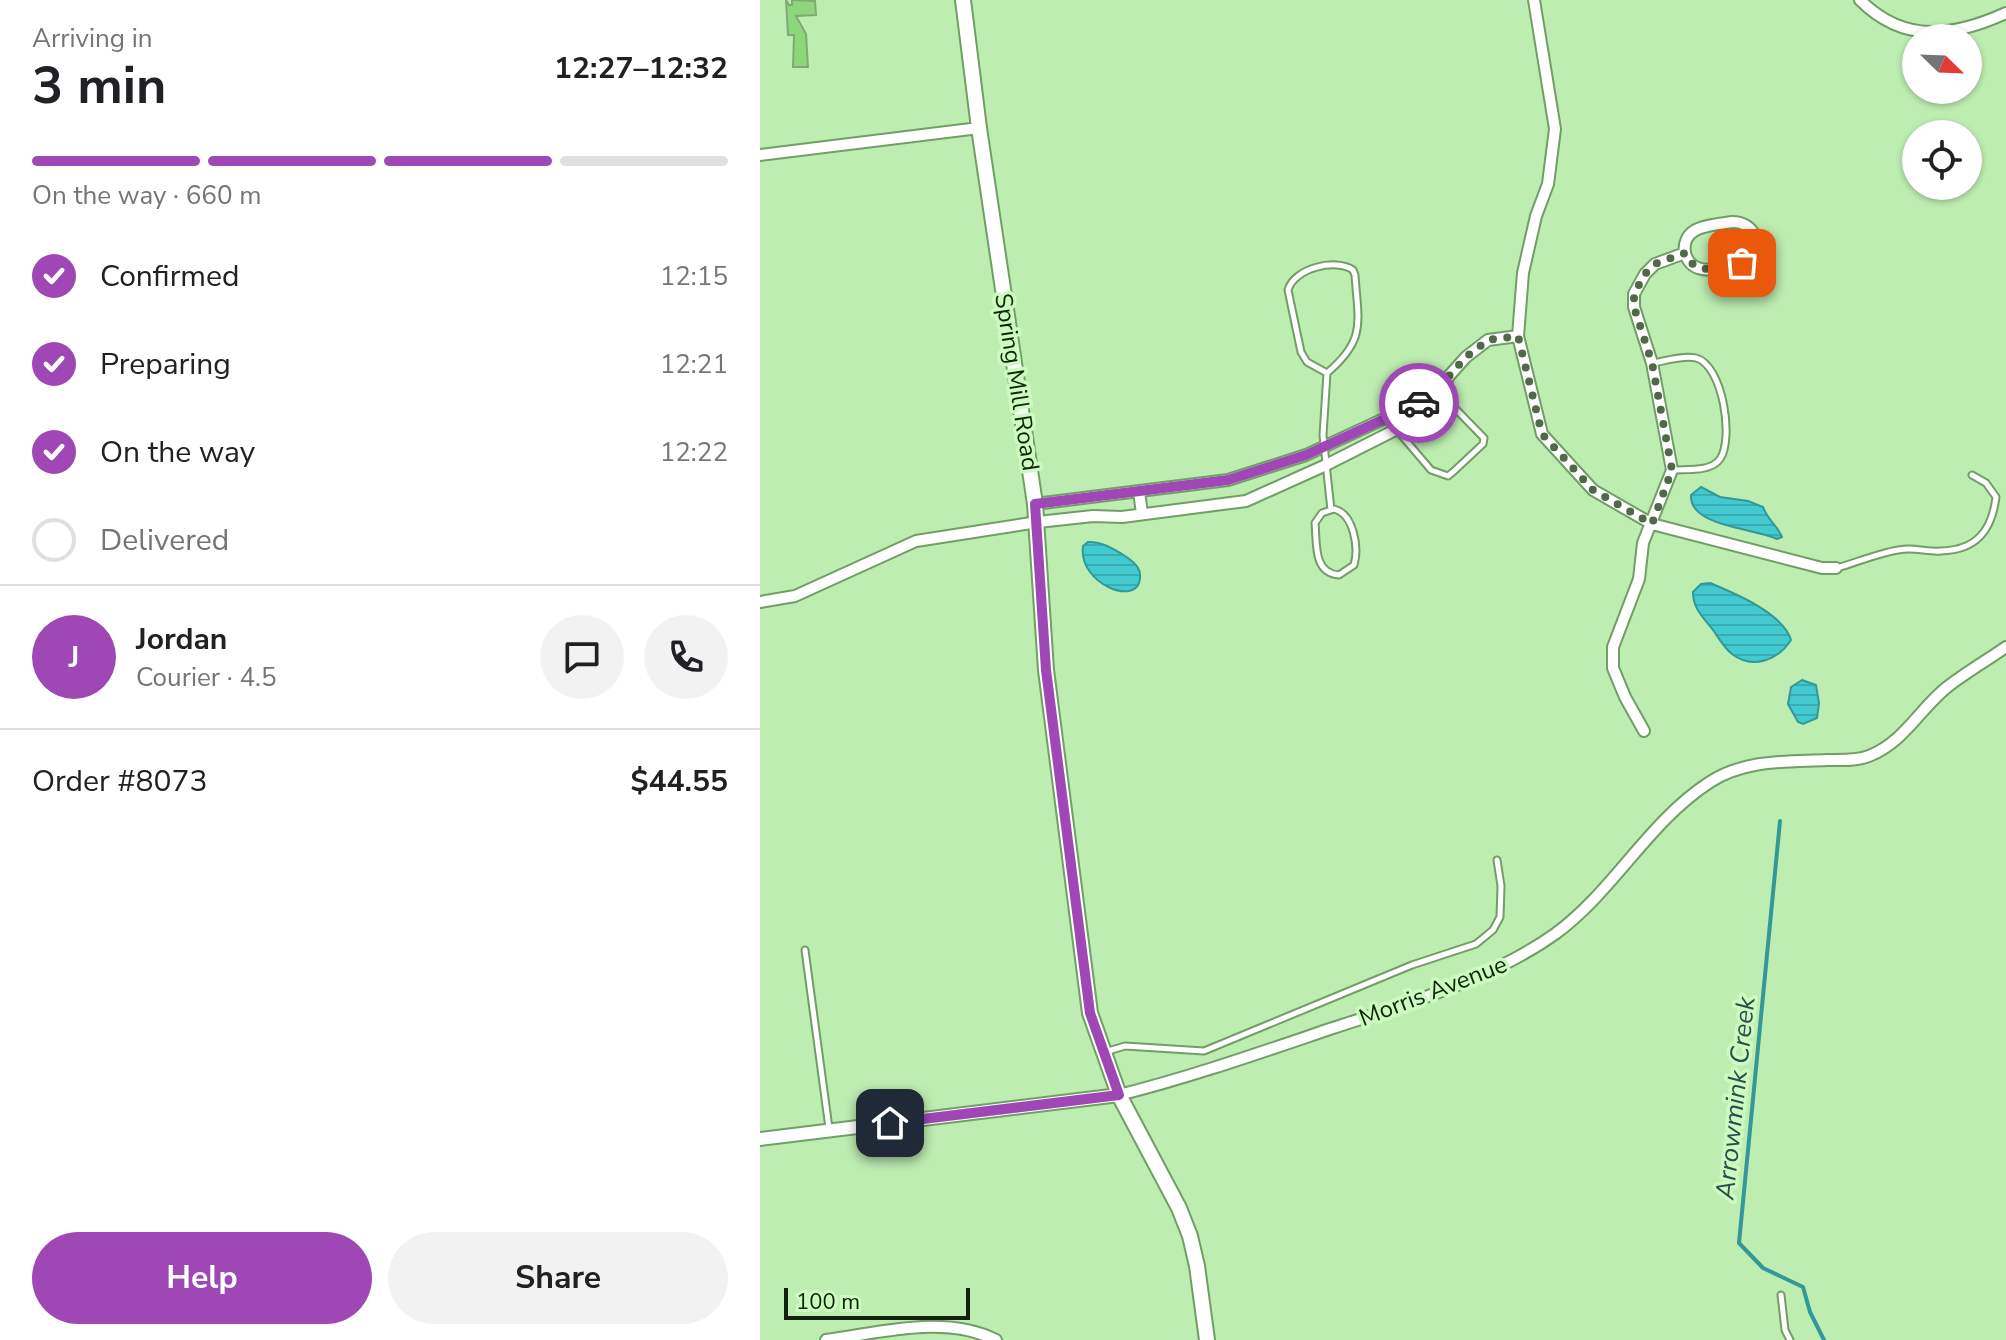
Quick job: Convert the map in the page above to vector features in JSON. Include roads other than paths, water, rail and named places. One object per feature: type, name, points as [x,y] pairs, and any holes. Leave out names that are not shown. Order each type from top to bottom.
[{"type":"main road","name":"Spring Mill Road","points":[[963,0],[1038,522],[1046,670],[1090,1013],[1119,1095],[1179,1208],[1190,1236],[1207,1340]]},
{"type":"street","points":[[1534,0],[1555,129],[1548,184],[1536,216],[1523,273],[1518,336],[1542,434],[1593,490],[1652,524],[1822,568],[1836,568]]},
{"type":"street","points":[[1860,0],[1889,24],[1912,32],[1958,28],[2006,13]]},
{"type":"street","points":[[760,155],[979,128]]},
{"type":"street","points":[[1732,222],[1751,228],[1756,241],[1756,248],[1748,260],[1706,270],[1692,265],[1685,253],[1686,239],[1696,229],[1732,222]]},
{"type":"street","points":[[1644,731],[1613,668],[1613,647],[1639,579],[1643,543],[1672,470],[1652,363],[1634,307],[1634,294],[1645,274],[1655,264],[1685,253]]},
{"type":"street","points":[[760,602],[795,596],[916,541],[1038,522],[1142,514],[1246,501],[1413,421],[1440,393],[1449,376],[1466,357],[1488,340],[1518,336]]},
{"type":"street","points":[[1035,504],[1228,480],[1325,446],[1440,393]]},
{"type":"street","points":[[1139,491],[1142,514]]},
{"type":"street","points":[[1090,497],[1093,516]]},
{"type":"street","name":"Morris Avenue","points":[[760,1139],[1119,1095],[1166,1083],[1370,1016],[1523,956],[1588,905],[1673,810],[1711,781],[1744,766],[1869,756],[1905,732],[1944,689],[2006,647]]},
{"type":"street","points":[[826,1340],[935,1326],[978,1331],[996,1340]]},
{"type":"lane","points":[[1327,373],[1307,362],[1301,352],[1288,290],[1290,282],[1300,272],[1345,265],[1355,275],[1358,323],[1354,345],[1327,373],[1323,435],[1331,510]]},
{"type":"lane","points":[[1652,363],[1693,357],[1704,362],[1713,372],[1721,390],[1725,422],[1724,450],[1720,459],[1712,466],[1672,470]]},
{"type":"lane","points":[[1397,429],[1431,470],[1448,476],[1453,472],[1483,444],[1484,438],[1440,393]]},
{"type":"lane","points":[[1836,568],[1907,548],[1939,552],[1958,549],[1973,542],[1985,532],[1993,515],[1996,497],[1986,483],[1972,475]]},
{"type":"lane","points":[[1331,510],[1340,511],[1349,519],[1355,554],[1354,565],[1339,575],[1323,570],[1319,559],[1315,523],[1322,513],[1331,510]]},
{"type":"lane","points":[[1104,1053],[1125,1046],[1204,1051],[1412,965],[1476,944],[1493,930],[1500,917],[1501,886],[1497,860]]},
{"type":"lane","points":[[805,950],[830,1131]]},
{"type":"lane","points":[[1781,1295],[1785,1330],[1790,1340]]},
{"type":"water","points":[[1701,487],[1720,497],[1748,501],[1763,507],[1782,537],[1777,539],[1725,525],[1700,514],[1693,506],[1691,495]]},
{"type":"water","points":[[1088,542],[1109,547],[1133,562],[1140,572],[1137,587],[1120,591],[1099,581],[1084,560],[1083,546]]},
{"type":"water","points":[[1710,583],[1756,605],[1778,621],[1791,640],[1786,647],[1772,657],[1756,662],[1740,659],[1729,652],[1695,603],[1693,592],[1701,584]]},
{"type":"water","points":[[1802,680],[1816,685],[1819,703],[1817,718],[1803,724],[1798,722],[1788,704],[1791,687]]},
{"type":"waterway","name":"Arrowmink Creek","points":[[1780,821],[1739,1243],[1763,1268],[1803,1287],[1810,1312],[1824,1340]]}]
